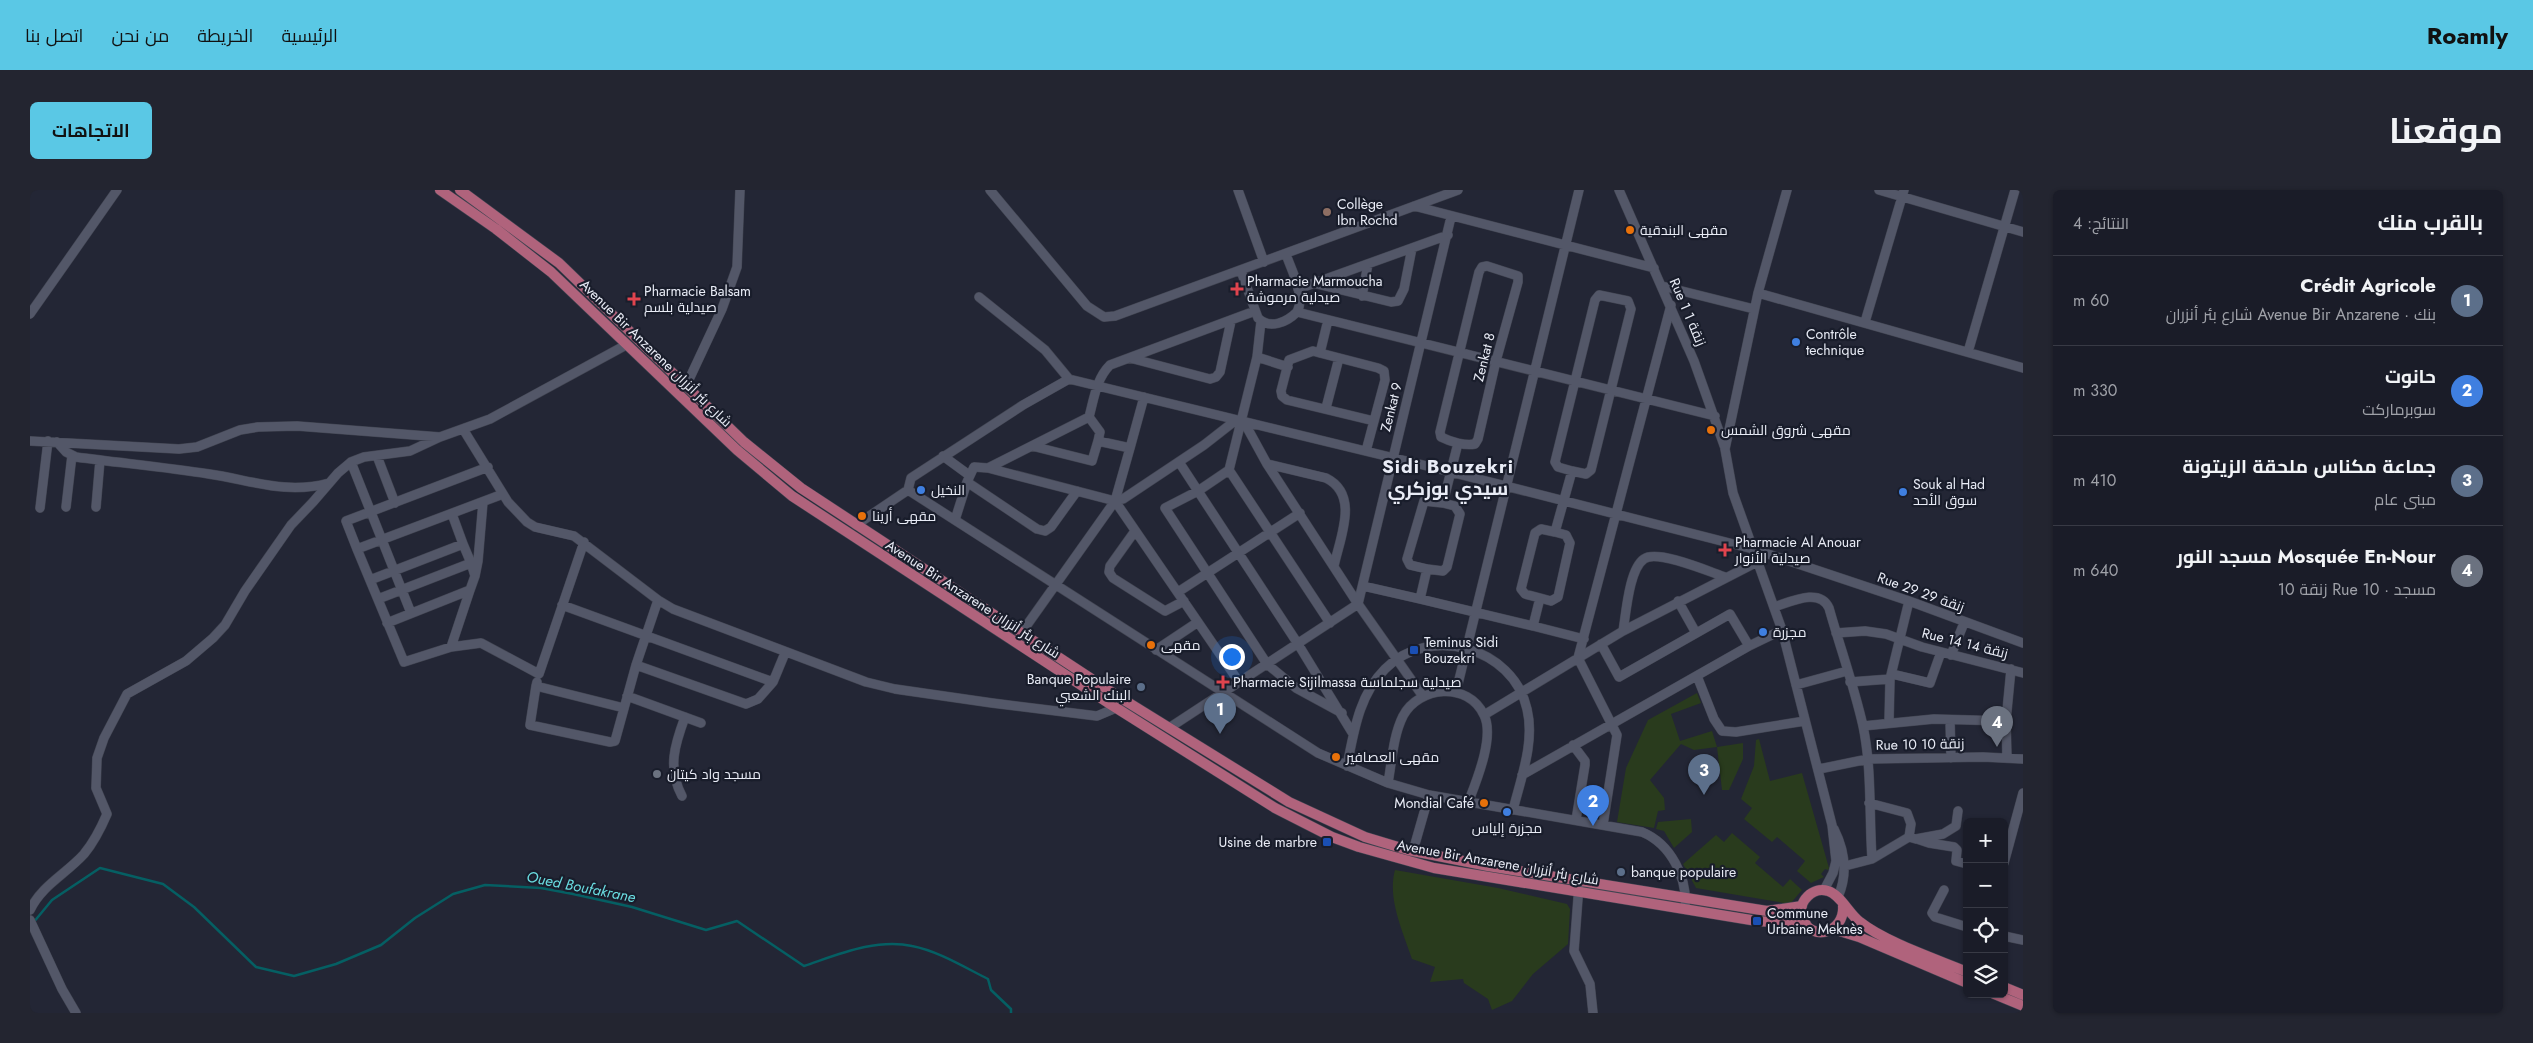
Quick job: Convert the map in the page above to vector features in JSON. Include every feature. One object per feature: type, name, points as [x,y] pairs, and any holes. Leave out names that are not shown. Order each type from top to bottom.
[{"type":"main road","name":"Avenue Bir Anzarene شارع بئر أنزران","points":[[440,190],[529,254],[737,450],[786,492],[854,539],[1254,796],[1332,838],[1376,853],[1434,868],[1757,921],[1806,924],[1818,932],[1833,929],[1873,942],[1963,981]]},
{"type":"main road","name":"Avenue Bir Anzarene شارع بئر أنزران","points":[[460,190],[559,263],[769,464],[856,525],[1169,728],[1289,802],[1365,837],[1413,851],[1767,911],[1802,906]]},
{"type":"main road","points":[[1806,924],[1802,917],[1802,906],[1808,896],[1824,890],[1841,901],[1856,920],[1875,932],[1963,970]]},
{"type":"main road","points":[[1833,929],[1842,919],[1841,901]]},
{"type":"main road","points":[[2008,989],[2023,995]]},
{"type":"main road","points":[[2004,998],[2023,1006]]},
{"type":"street","points":[[30,314],[117,190]]},
{"type":"street","points":[[686,386],[722,309],[737,267],[740,194],[732,190]]},
{"type":"street","points":[[990,190],[1087,306],[1104,317],[1115,316],[1241,271],[1458,190]]},
{"type":"street","points":[[1238,190],[1264,262]]},
{"type":"street","points":[[1456,692],[1508,487],[1534,371],[1567,245],[1579,190]]},
{"type":"street","name":"Rue 1 زنقة 1","points":[[1619,190],[1671,305],[1715,416],[1725,449],[1733,493],[1782,630],[1832,825]]},
{"type":"street","points":[[1725,449],[1754,309],[1787,190]]},
{"type":"street","points":[[1879,190],[1903,193],[2023,232]]},
{"type":"street","points":[[1968,352],[2015,190]]},
{"type":"street","points":[[1865,322],[1903,193]]},
{"type":"street","points":[[1414,206],[1654,268]]},
{"type":"street","name":"Zenkat 9","points":[[1358,604],[1451,217]]},
{"type":"street","points":[[1298,289],[1448,235]]},
{"type":"street","points":[[1316,284],[1391,302],[1400,299],[1412,248]]},
{"type":"street","points":[[1241,271],[1255,312],[1261,321],[1270,324],[1281,322],[1297,312],[1300,304],[1298,289],[1286,254]]},
{"type":"street","points":[[1362,296],[1368,264]]},
{"type":"street","name":"Zenkat 8","points":[[1458,443],[1475,444],[1478,439],[1518,276],[1487,266],[1482,267],[1461,352]]},
{"type":"street","points":[[1662,286],[1754,309]]},
{"type":"street","points":[[1758,293],[2023,368]]},
{"type":"street","points":[[1599,295],[1628,301],[1631,304],[1611,390],[1591,470],[1586,474],[1558,467],[1555,462],[1595,300],[1599,295]]},
{"type":"street","points":[[856,525],[908,490],[911,478],[943,456],[1023,405],[1069,379],[1045,350],[979,297]]},
{"type":"street","points":[[1603,825],[1617,739],[1612,723],[1578,658],[1671,305]]},
{"type":"street","points":[[1032,446],[1092,461],[1100,432],[1090,417],[1097,386],[1103,372],[1110,365],[1255,312]]},
{"type":"street","points":[[1297,312],[1715,416]]},
{"type":"street","points":[[1318,351],[1328,320]]},
{"type":"street","points":[[1130,358],[1210,379],[1216,377],[1220,372],[1231,321]]},
{"type":"street","points":[[1261,321],[1257,357],[1229,470],[1198,491],[1165,508],[1268,664],[1296,688],[1342,713]]},
{"type":"street","points":[[30,910],[44,889],[84,854],[99,833],[107,814],[96,788],[97,758],[104,738],[127,694],[186,662],[225,626],[245,591],[285,533],[329,483],[351,462],[410,451],[440,437],[490,419],[626,345]]},
{"type":"street","points":[[1257,357],[1285,364],[1318,351],[1384,371],[1385,380],[1366,452]]},
{"type":"street","points":[[1443,503],[1458,443],[1442,437],[1440,432],[1461,352]]},
{"type":"street","points":[[1326,408],[1339,358]]},
{"type":"street","points":[[1285,364],[1281,390],[1282,396],[1288,400],[1374,421]]},
{"type":"street","name":"Rue 29 زنقة 29","points":[[1069,379],[1564,500],[1753,549],[1909,601],[1964,623],[2023,643]]},
{"type":"street","points":[[1022,632],[1054,584],[1115,501],[1144,397]]},
{"type":"street","points":[[988,468],[1090,417]]},
{"type":"street","points":[[955,520],[968,479],[974,467],[988,468],[1115,501],[1123,499],[1240,421]]},
{"type":"street","points":[[1240,421],[1358,604],[1422,695]]},
{"type":"street","points":[[30,441],[179,448],[197,447],[240,430],[297,426],[440,437]]},
{"type":"street","points":[[463,429],[503,494],[527,522],[535,527],[567,534],[584,542],[658,600],[692,617],[866,682],[895,689],[1096,716],[1116,708]]},
{"type":"street","points":[[1098,441],[1130,448]]},
{"type":"street","points":[[53,442],[72,455],[211,474],[290,489],[310,488],[329,483]]},
{"type":"street","points":[[40,508],[53,442]]},
{"type":"street","points":[[66,507],[72,455]]},
{"type":"street","points":[[377,456],[395,503]]},
{"type":"street","points":[[943,456],[968,479],[1037,529],[1045,531],[1051,527],[1077,492]]},
{"type":"street","points":[[96,507],[100,460]]},
{"type":"street","points":[[351,462],[411,613]]},
{"type":"street","points":[[1179,462],[1298,644],[1342,713],[1353,734]]},
{"type":"street","points":[[1267,464],[1326,478],[1343,491],[1346,509],[1334,566]]},
{"type":"street","points":[[488,467],[346,521],[404,662],[451,647],[481,643],[539,674]]},
{"type":"street","points":[[1229,470],[1330,623]]},
{"type":"street","points":[[1555,532],[1572,471]]},
{"type":"street","points":[[908,490],[1318,753],[1388,783],[1429,795],[1642,832],[1662,842],[1684,885],[1685,909]]},
{"type":"street","points":[[357,549],[503,494]]},
{"type":"street","points":[[1115,501],[1239,682]]},
{"type":"street","points":[[1424,501],[1443,503],[1455,506],[1460,514],[1447,567],[1443,571],[1438,572],[1410,565],[1407,559],[1424,501]]},
{"type":"street","points":[[451,647],[475,576],[483,502]]},
{"type":"street","points":[[1178,592],[1300,513]]},
{"type":"street","points":[[452,514],[475,576]]},
{"type":"street","points":[[1537,530],[1555,532],[1566,535],[1570,543],[1558,597],[1551,601],[1525,594],[1522,589],[1537,530]]},
{"type":"street","points":[[1135,531],[1110,566],[1108,572],[1113,578],[1165,611],[1184,601]]},
{"type":"street","points":[[584,542],[539,674],[529,721],[530,725],[610,742],[615,741],[618,736],[626,696],[658,600]]},
{"type":"street","points":[[370,580],[463,544]]},
{"type":"street","points":[[1624,631],[1631,586],[1644,559],[1659,556],[1725,577]]},
{"type":"street","points":[[1484,715],[1624,631],[1678,601],[1757,562]]},
{"type":"street","points":[[378,599],[471,563]]},
{"type":"street","points":[[1420,599],[1427,569]]},
{"type":"street","points":[[1362,586],[1584,639]]},
{"type":"street","points":[[387,623],[470,590]]},
{"type":"street","points":[[1533,626],[1540,598]]},
{"type":"street","points":[[1774,607],[1806,598],[1820,598],[1828,605],[1863,726],[1868,759],[1872,859]]},
{"type":"street","points":[[1678,601],[1696,633]]},
{"type":"street","points":[[1889,722],[1891,676],[1909,601]]},
{"type":"street","points":[[1169,728],[1358,604]]},
{"type":"street","points":[[562,605],[646,634],[773,682]]},
{"type":"street","points":[[1601,644],[1619,677],[1730,614],[1749,646]]},
{"type":"street","points":[[1156,650],[1198,622]]},
{"type":"street","points":[[1951,654],[1964,623]]},
{"type":"street","points":[[1522,775],[1749,646],[1782,630]]},
{"type":"street","name":"Rue 14 زنقة 14","points":[[1836,633],[1866,631],[1900,638],[1941,652],[2023,673]]},
{"type":"street","points":[[1347,766],[1358,714],[1373,682],[1396,658],[1430,645],[1467,648],[1502,666],[1523,693],[1529,728],[1528,749],[1513,810]]},
{"type":"street","points":[[1850,682],[1891,676],[1930,683],[1941,652]]},
{"type":"street","points":[[636,665],[746,704],[758,699],[773,682],[785,653]]},
{"type":"street","points":[[2007,758],[2006,721],[2011,669]]},
{"type":"street","points":[[1796,685],[1847,671]]},
{"type":"street","points":[[1697,676],[1714,719],[1722,732],[1736,732],[1806,721]]},
{"type":"street","points":[[536,686],[624,708]]},
{"type":"street","points":[[1388,783],[1397,734],[1403,717],[1411,704],[1422,695],[1432,692],[1456,692],[1468,699],[1484,715],[1487,729],[1479,774],[1468,803]]},
{"type":"street","points":[[626,696],[701,723]]},
{"type":"street","points":[[682,796],[672,765],[676,742],[685,717]]},
{"type":"street","points":[[1950,720],[1952,758]]},
{"type":"street","points":[[1863,726],[1889,722],[2006,721]]},
{"type":"street","points":[[1573,745],[1585,761],[1576,820]]},
{"type":"street","name":"Rue 10 زنقة 10","points":[[1819,769],[1868,759],[2023,759]]},
{"type":"street","points":[[2008,848],[2023,793]]},
{"type":"street","points":[[1413,851],[1429,795]]},
{"type":"street","points":[[1869,802],[1907,813],[1911,824],[1912,838]]},
{"type":"street","points":[[1845,866],[1872,859],[1912,838],[1954,829],[1958,811]]},
{"type":"street","points":[[1832,825],[1841,845],[1845,866],[1841,901]]},
{"type":"street","points":[[1824,890],[1833,873],[1836,861],[1832,825]]},
{"type":"street","points":[[1912,838],[1954,847],[1957,850],[1956,860],[1964,863]]},
{"type":"street","points":[[1580,880],[1574,951],[1590,984],[1593,1013]]},
{"type":"street","points":[[1944,890],[1932,913],[1935,916],[1963,926]]},
{"type":"street","points":[[30,920],[62,989],[76,1013]]},
{"type":"street","points":[[2008,937],[2023,940]]},
{"type":"green space","points":[[1697,693],[1701,703],[1671,714],[1680,741],[1712,731],[1717,747],[1694,750],[1681,744],[1650,780],[1664,798],[1665,810],[1658,811],[1654,828],[1617,822],[1626,768],[1648,720]]},
{"type":"green space","points":[[1759,739],[1770,781],[1802,773],[1829,868],[1828,870],[1825,869],[1821,874],[1824,877],[1811,883],[1797,871],[1805,861],[1777,837],[1772,842],[1744,819],[1752,808],[1741,799],[1754,766],[1756,740]]},
{"type":"green space","points":[[1743,743],[1743,759],[1729,790],[1722,790],[1717,747]]},
{"type":"green space","points":[[1691,819],[1692,832],[1674,848],[1664,831],[1656,829],[1658,822]]},
{"type":"green space","points":[[1732,833],[1760,857],[1755,863],[1783,887],[1790,879],[1802,890],[1790,904],[1696,888],[1683,864],[1716,835],[1724,842]]},
{"type":"green space","points":[[1395,870],[1498,888],[1567,904],[1570,909],[1568,944],[1533,974],[1512,1001],[1492,1010],[1488,999],[1464,983],[1463,979],[1430,982],[1435,967],[1412,959],[1394,903],[1393,881]]},
{"type":"waterway","name":"Oued Boufakrane","points":[[33,923],[52,900],[100,868],[163,884],[194,907],[256,967],[294,976],[336,964],[381,945],[415,918],[453,894],[485,885],[541,888],[632,907],[706,930],[737,921],[804,966],[871,946],[898,944],[922,948],[988,979],[991,990],[1011,1009],[1011,1013]]},
{"type":"place","name":"Collège Ibn Rochd","points":[[1327,212]]},
{"type":"place","name":"مقهى البندقية","points":[[1630,230]]},
{"type":"place","name":"Pharmacie Marmoucha صيدلية مرموشة","points":[[1237,289]]},
{"type":"place","name":"Pharmacie Balsam صيدلية بلسم","points":[[634,299]]},
{"type":"place","name":"Contrôle technique","points":[[1796,342]]},
{"type":"place","name":"مقهى شروق الشمس","points":[[1711,430]]},
{"type":"place","name":"النخيل","points":[[921,490]]},
{"type":"place","name":"Souk al Had سوق الأحد","points":[[1903,492]]},
{"type":"place","name":"مقهى أرينا","points":[[862,516]]},
{"type":"place","name":"Pharmacie Al Anouar صيدلية الأنوار","points":[[1725,550]]},
{"type":"place","name":"مجزرة","points":[[1763,632]]},
{"type":"place","name":"مقهى","points":[[1151,645]]},
{"type":"place","name":"Teminus Sidi Bouzekri","points":[[1414,650]]},
{"type":"place","name":"Pharmacie Sijilmassa صيدلية سجلماسة","points":[[1223,682]]},
{"type":"place","name":"Banque Populaire البنك الشعبي","points":[[1141,687]]},
{"type":"place","name":"Crédit Agricole","points":[[1220,734]]},
{"type":"place","name":"Mosquée En-Nour مسجد النور","points":[[1997,747]]},
{"type":"place","name":"مقهى العصافير","points":[[1336,757]]},
{"type":"place","name":"مسجد واد كيتان","points":[[657,774]]},
{"type":"place","name":"جماعة مكناس ملحقة الزيتونة","points":[[1704,795]]},
{"type":"place","name":"Mondial Café","points":[[1484,803]]},
{"type":"place","name":"مجزرة إلياس","points":[[1507,812]]},
{"type":"place","name":"حانوت","points":[[1593,826]]},
{"type":"place","name":"Usine de marbre","points":[[1327,842]]},
{"type":"place","name":"banque populaire","points":[[1621,872]]},
{"type":"place","name":"Commune Urbaine Meknès","points":[[1757,921]]},
{"type":"district","name":"Sidi Bouzekri سيدي بوزكري","points":[[1448,477]]}]
